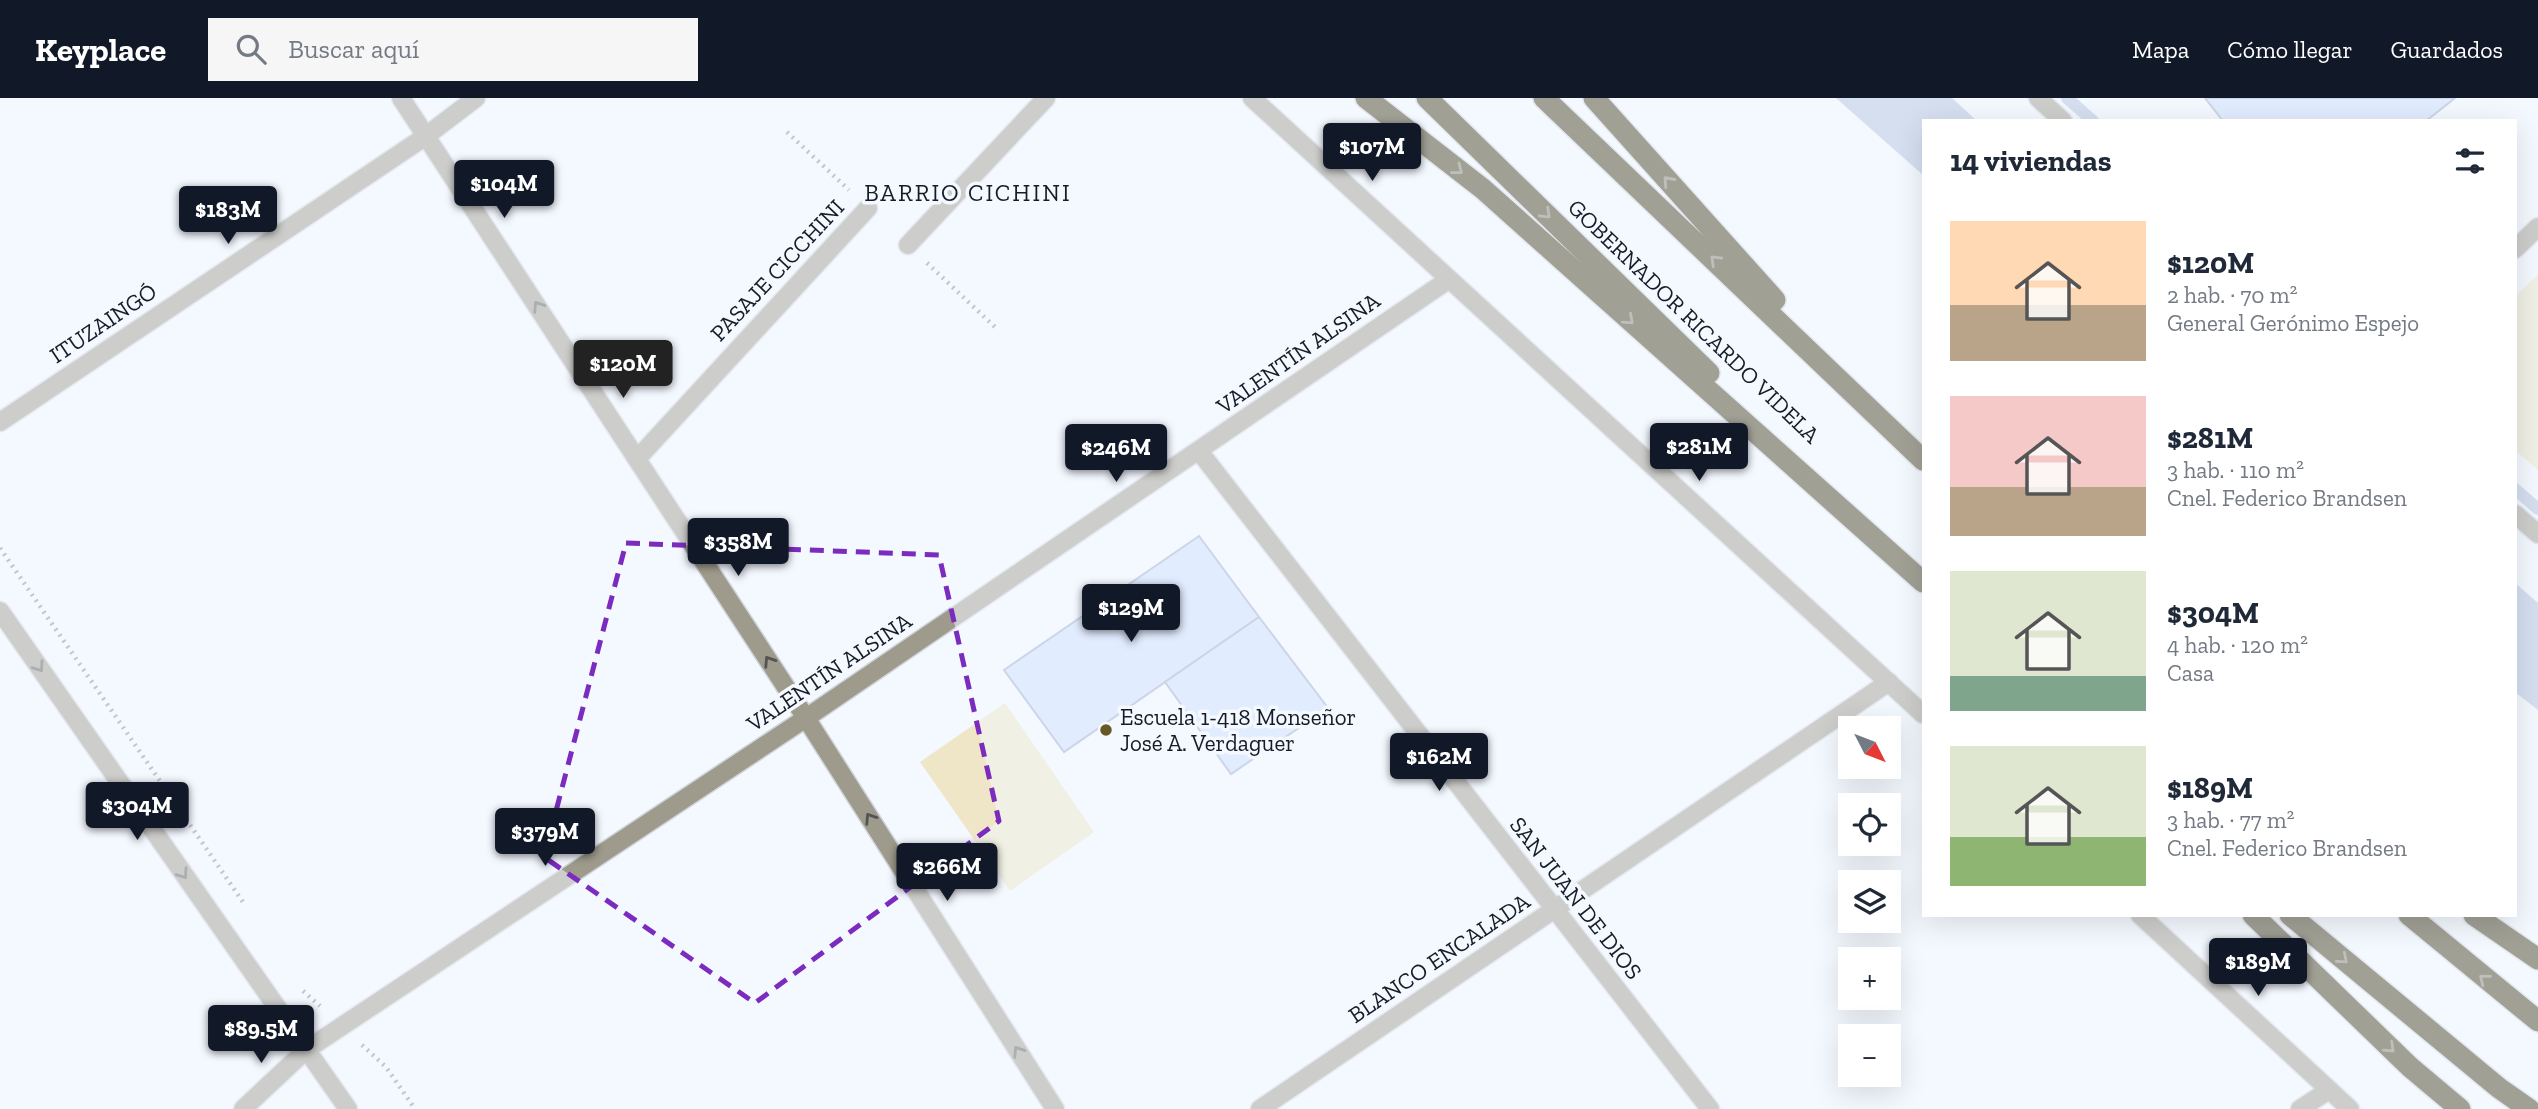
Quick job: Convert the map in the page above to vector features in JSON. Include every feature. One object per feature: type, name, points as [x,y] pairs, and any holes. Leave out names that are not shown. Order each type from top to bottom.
[{"type":"highway","points":[[1366,98],[1483,189],[1922,581]]},
{"type":"highway","name":"GOBERNADOR RICARDO VIDELA","points":[[1427,98],[1922,581]]},
{"type":"highway","points":[[1544,98],[1922,459]]},
{"type":"highway","points":[[1594,98],[1877,414]]},
{"type":"highway","points":[[2255,917],[2410,1067],[2460,1109]]},
{"type":"highway","points":[[2292,917],[2499,1088],[2529,1109]]},
{"type":"highway","points":[[2411,917],[2538,1021]]},
{"type":"highway","points":[[2477,917],[2538,959]]},
{"type":"street","points":[[401,98],[806,718],[1055,1109]]},
{"type":"street","name":"ITUZAINGÓ","points":[[0,422],[426,136],[476,98]]},
{"type":"street","points":[[908,245],[1046,98]]},
{"type":"street","points":[[1252,98],[1922,713]]},
{"type":"street","points":[[2038,98],[2061,119]]},
{"type":"street","name":"PASAJE CICCHINI","points":[[638,459],[868,208]]},
{"type":"street","points":[[2517,247],[2538,227]]},
{"type":"street","name":"VALENTÍN ALSINA","points":[[243,1109],[306,1050],[806,718],[1448,280]]},
{"type":"street","name":"SAN JUAN DE DIOS","points":[[1199,451],[1710,1109]]},
{"type":"street","points":[[2517,515],[2538,534]]},
{"type":"street","points":[[0,611],[348,1109]]},
{"type":"street","name":"BLANCO ENCALADA","points":[[1260,1109],[1889,682]]},
{"type":"street","points":[[2142,917],[2350,1109]]},
{"type":"street","points":[[2300,1109],[2329,1090]]},
{"type":"path","points":[[0,548],[249,911]]},
{"type":"path","points":[[295,979],[386,1067],[415,1109]]},
{"type":"highlighted area","points":[[626,543],[939,555],[999,821],[755,1003],[544,857]]},
{"type":"shaded area","points":[[2538,275],[2538,470],[2517,452],[2517,294]]},
{"type":"shaded area","points":[[1005,703],[1094,832],[1010,891],[920,762]]},
{"type":"water","points":[[1836,98],[1952,98],[1975,119],[1922,119],[1922,174]]},
{"type":"water","points":[[2517,585],[2538,603],[2538,710],[2517,694]]},
{"type":"building","points":[[2205,98],[2455,98],[2429,119],[2221,119]]},
{"type":"building","points":[[1199,536],[1259,617],[1064,752],[1004,670]]},
{"type":"building","points":[[1259,617],[1328,708],[1231,774],[1165,682]]},
{"type":"waterway","points":[[2067,98],[2091,119]]},
{"type":"waterway","points":[[2517,491],[2538,509]]},
{"type":"place","name":"Escuela 1-418 Monseñor José A. Verdaguer","points":[[1106,730]]},
{"type":"district","name":"BARRIO CICHINI","points":[[968,193]]}]
